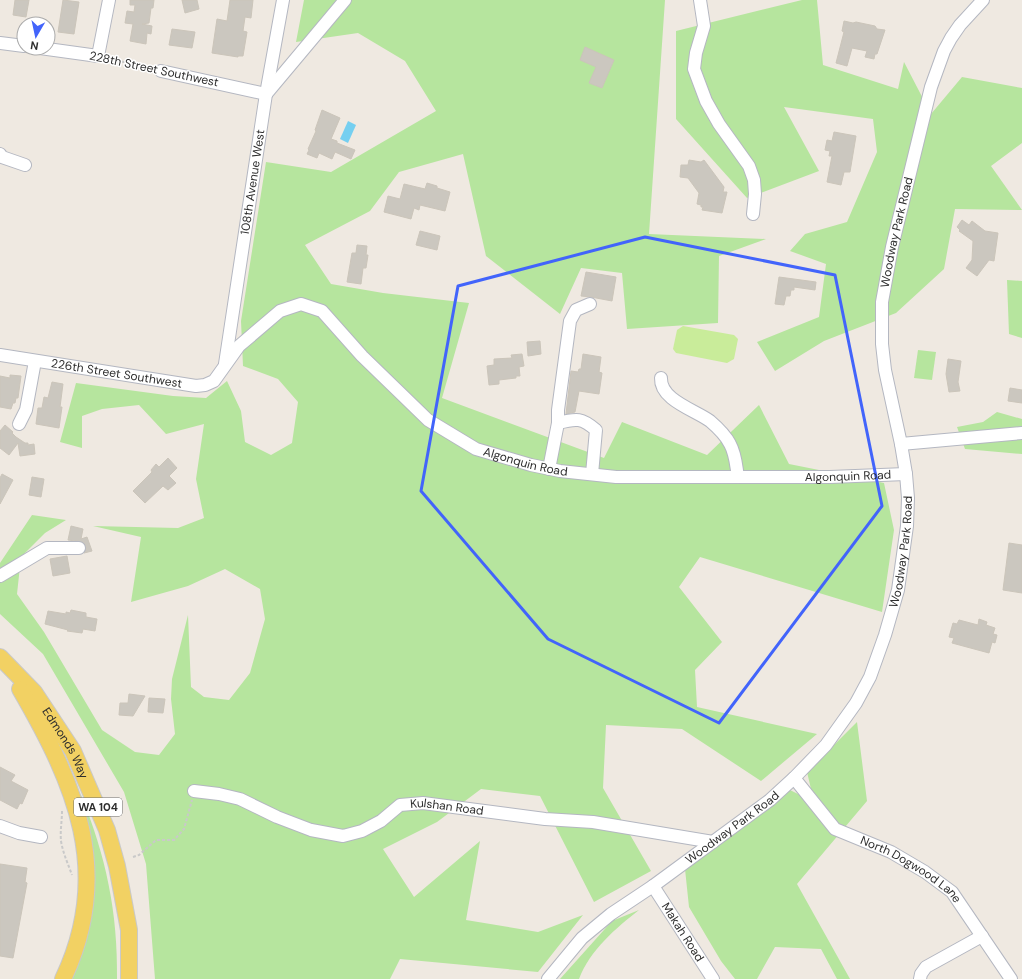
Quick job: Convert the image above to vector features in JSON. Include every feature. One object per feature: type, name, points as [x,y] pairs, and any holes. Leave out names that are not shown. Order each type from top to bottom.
[{"type":"main road","name":"Edmonds Way","points":[[2,658],[33,711],[57,759],[76,807],[84,838],[87,877],[86,905],[75,950],[63,979]]},
{"type":"main road","name":"Edmonds Way","points":[[2,658],[34,692],[73,751],[107,830],[117,866],[129,930],[128,979]]},
{"type":"street","points":[[98,56],[109,0]]},
{"type":"street","name":"108th Avenue West","points":[[225,366],[266,94],[283,0]]},
{"type":"street","points":[[266,94],[345,0]]},
{"type":"street","points":[[700,0],[704,26],[696,53],[694,69],[706,101],[719,124],[750,166],[754,180],[755,194],[753,214]]},
{"type":"street","name":"Woodway Park Road","points":[[548,979],[582,938],[611,914],[653,886],[770,800],[794,778],[826,744],[856,703],[873,670],[892,613],[900,582],[908,498],[902,444],[883,357],[881,329],[882,302],[892,247],[931,87],[944,51],[960,25],[978,3]]},
{"type":"street","points":[[0,43],[16,45]]},
{"type":"street","name":"228th Street Southwest","points":[[56,50],[98,56]]},
{"type":"street","points":[[273,56],[287,69]]},
{"type":"street","name":"228th Street Southwest","points":[[160,71],[266,94]]},
{"type":"street","points":[[0,154],[2,157],[26,165]]},
{"type":"street","name":"Algonquin Road","points":[[225,366],[239,346],[280,310],[301,304],[322,311],[362,356],[428,420],[476,449],[531,465],[550,469],[616,477],[830,477],[906,474]]},
{"type":"street","points":[[550,469],[558,422],[558,410],[570,321],[576,310],[590,304]]},
{"type":"street","name":"226th Street Southwest","points":[[0,355],[196,386],[205,385],[214,380],[225,366]]},
{"type":"street","points":[[19,424],[26,410],[30,395],[35,360]]},
{"type":"street","points":[[661,378],[663,389],[671,397],[679,404],[709,421],[719,429],[730,443],[735,455],[738,477]]},
{"type":"street","points":[[558,422],[572,419],[586,422],[596,430],[592,474]]},
{"type":"street","points":[[902,444],[1022,433]]},
{"type":"street","points":[[0,576],[47,548],[79,548]]},
{"type":"street","name":"North Dogwood Lane","points":[[794,778],[835,829],[891,852],[925,872],[952,892],[1011,979]]},
{"type":"street","name":"Kulshan Road","points":[[194,791],[219,794],[240,799],[277,818],[311,830],[343,836],[362,831],[381,821],[400,805],[423,803],[545,819],[593,822],[713,842]]},
{"type":"street","points":[[0,826],[19,833],[41,837]]},
{"type":"street","name":"Makah Road","points":[[653,886],[713,979]]},
{"type":"street","points":[[920,979],[921,974],[926,967],[982,936]]},
{"type":"path","name":"228th Street Southwest","points":[[98,56],[160,71]]},
{"type":"path","points":[[133,857],[138,855],[156,840],[174,840],[184,829],[194,791]]},
{"type":"path","points":[[61,830],[61,842],[73,881]]},
{"type":"highlighted area","points":[[645,237],[835,275],[882,506],[719,723],[548,639],[421,491],[458,286]]},
{"type":"green space","points":[[304,0],[665,0],[649,234],[766,239],[719,256],[718,323],[627,329],[622,273],[581,268],[560,314],[486,256],[463,154],[399,172],[370,211],[305,245],[331,284],[383,293],[469,303],[442,398],[604,458],[622,422],[707,455],[759,405],[789,464],[884,483],[894,530],[882,612],[700,557],[679,587],[722,642],[695,670],[697,707],[817,734],[761,781],[682,729],[606,725],[603,788],[651,871],[594,902],[540,796],[481,789],[437,822],[383,849],[414,897],[480,841],[466,920],[538,932],[583,915],[538,972],[400,959],[390,979],[155,979],[146,864],[124,792],[43,654],[0,614],[0,563],[32,515],[66,520],[45,533],[21,557],[17,594],[44,632],[102,730],[135,752],[159,755],[175,734],[171,699],[172,679],[188,615],[191,687],[204,697],[229,700],[250,673],[265,619],[260,589],[225,569],[188,586],[131,602],[141,537],[93,526],[178,528],[204,518],[196,479],[204,424],[166,434],[139,405],[102,409],[82,416],[82,448],[60,442],[76,383],[173,396],[206,398],[227,381],[241,411],[245,442],[271,455],[292,443],[298,402],[278,379],[243,366],[241,321],[266,162],[331,172],[436,111],[405,61],[358,33],[296,42]]},
{"type":"green space","points":[[802,0],[817,0],[823,65],[898,89],[904,62],[931,114],[962,77],[1022,88],[1022,143],[991,166],[1022,210],[955,209],[944,269],[896,313],[824,341],[775,371],[757,342],[819,317],[826,264],[790,251],[805,234],[847,222],[877,152],[873,119],[784,107],[819,171],[747,198],[676,119],[676,31]]},
{"type":"green space","points":[[1007,280],[1022,281],[1022,338],[1009,334]]},
{"type":"green space","points":[[683,326],[734,335],[738,339],[734,359],[727,363],[676,353],[673,349],[677,330]]},
{"type":"green space","points":[[918,350],[936,352],[932,380],[914,378]]},
{"type":"green space","points":[[997,412],[1022,419],[1022,454],[965,449],[957,427],[983,422]]},
{"type":"green space","points":[[857,722],[867,801],[797,884],[850,979],[837,979],[821,949],[775,947],[757,979],[735,979],[721,961],[689,907],[685,869],[788,789],[800,795],[811,789],[807,772]]},
{"type":"green space","points":[[78,794],[81,795],[90,818],[109,885],[115,931],[117,979],[68,979],[80,949]]},
{"type":"green space","points":[[639,910],[604,940],[584,968],[579,979],[560,979],[612,921]]},
{"type":"water","points":[[348,121],[356,125],[348,143],[340,139]]},
{"type":"building","points":[[15,0],[29,0],[26,16],[13,15]]},
{"type":"building","points":[[63,0],[79,2],[74,34],[58,32]]},
{"type":"building","points":[[130,0],[154,0],[153,8],[151,8],[149,23],[142,24],[152,26],[151,34],[147,33],[146,44],[130,41],[133,24],[125,23],[127,11],[134,12],[135,5],[130,5]]},
{"type":"building","points":[[182,0],[197,0],[199,9],[185,13]]},
{"type":"building","points":[[230,0],[253,0],[251,18],[245,17],[243,31],[247,32],[243,56],[238,57],[212,53],[217,19],[227,21]]},
{"type":"building","points":[[844,21],[875,26],[877,29],[885,30],[874,59],[865,57],[867,51],[852,48],[847,66],[836,63],[844,32],[842,31]]},
{"type":"building","points":[[172,29],[195,32],[192,48],[169,45]]},
{"type":"building","points":[[585,47],[614,60],[602,88],[589,83],[596,67],[580,60]]},
{"type":"building","points":[[322,110],[340,118],[331,139],[355,150],[351,159],[335,152],[332,159],[319,153],[317,158],[307,154]]},
{"type":"building","points":[[834,132],[856,136],[850,172],[844,172],[841,185],[827,182],[832,156],[829,156],[830,151],[825,150],[827,140],[832,141]]},
{"type":"building","points":[[689,160],[701,162],[704,160],[724,187],[723,192],[727,192],[722,213],[702,210],[703,207],[697,204],[699,193],[688,178],[680,177],[681,165],[688,165]]},
{"type":"building","points":[[427,183],[450,192],[445,211],[420,205],[419,210],[414,208],[411,219],[384,212],[388,196],[400,199],[404,184],[425,189]]},
{"type":"building","points":[[962,220],[969,225],[972,221],[985,231],[998,233],[994,261],[989,260],[977,276],[966,268],[972,260],[973,241],[959,231],[960,230],[957,227]]},
{"type":"building","points":[[420,231],[440,236],[437,250],[416,245]]},
{"type":"building","points":[[357,245],[367,246],[366,255],[368,255],[366,268],[363,268],[361,284],[347,282],[352,253],[356,253]]},
{"type":"building","points":[[586,272],[616,277],[612,301],[581,296]]},
{"type":"building","points":[[779,277],[816,282],[815,290],[794,287],[794,290],[791,290],[790,296],[786,296],[784,305],[775,304]]},
{"type":"building","points":[[540,341],[541,354],[528,356],[527,342]]},
{"type":"building","points":[[522,354],[524,366],[519,367],[520,376],[516,376],[516,378],[499,380],[499,384],[489,385],[487,366],[494,365],[494,359],[512,358],[511,355]]},
{"type":"building","points":[[583,354],[601,357],[599,372],[602,373],[599,394],[579,391],[575,412],[566,414],[571,371],[578,372],[579,369],[581,369]]},
{"type":"building","points":[[948,359],[961,361],[958,382],[960,391],[949,392],[946,374]]},
{"type":"building","points":[[10,375],[21,376],[18,398],[16,398],[11,409],[0,407],[0,376],[10,378]]},
{"type":"building","points":[[52,382],[63,384],[59,428],[36,424],[38,408],[42,408],[44,397],[48,398]]},
{"type":"building","points":[[1010,388],[1022,390],[1022,403],[1008,401]]},
{"type":"building","points":[[5,425],[16,437],[25,443],[28,443],[28,445],[34,444],[35,454],[20,456],[18,443],[9,455],[0,448],[0,431]]},
{"type":"building","points":[[168,458],[177,468],[169,476],[176,483],[168,490],[163,486],[145,503],[133,491],[152,472],[151,470],[156,464],[159,467]]},
{"type":"building","points":[[2,474],[13,480],[0,504],[0,478]]},
{"type":"building","points":[[32,477],[44,479],[41,497],[29,495]]},
{"type":"building","points":[[71,526],[83,529],[81,539],[87,537],[92,551],[84,553],[86,548],[83,542],[68,540]]},
{"type":"building","points":[[1009,543],[1022,545],[1022,593],[1003,590]]},
{"type":"building","points":[[67,556],[70,573],[53,576],[50,559]]},
{"type":"building","points":[[71,610],[86,613],[86,617],[97,619],[95,631],[83,629],[82,633],[67,631],[68,630],[45,624],[48,611],[66,614],[66,612],[70,613]]},
{"type":"building","points":[[979,619],[987,622],[986,625],[995,628],[993,634],[997,635],[995,643],[992,642],[989,653],[952,643],[954,638],[949,637],[953,623],[957,624],[959,620],[978,625]]},
{"type":"building","points":[[129,694],[145,696],[133,716],[119,715],[120,703],[128,703]]},
{"type":"building","points":[[149,698],[165,699],[163,713],[148,712]]},
{"type":"building","points":[[0,767],[15,775],[11,781],[28,790],[22,804],[20,803],[17,809],[0,800]]},
{"type":"building","points":[[0,864],[27,868],[25,882],[27,883],[13,958],[0,956]]}]
